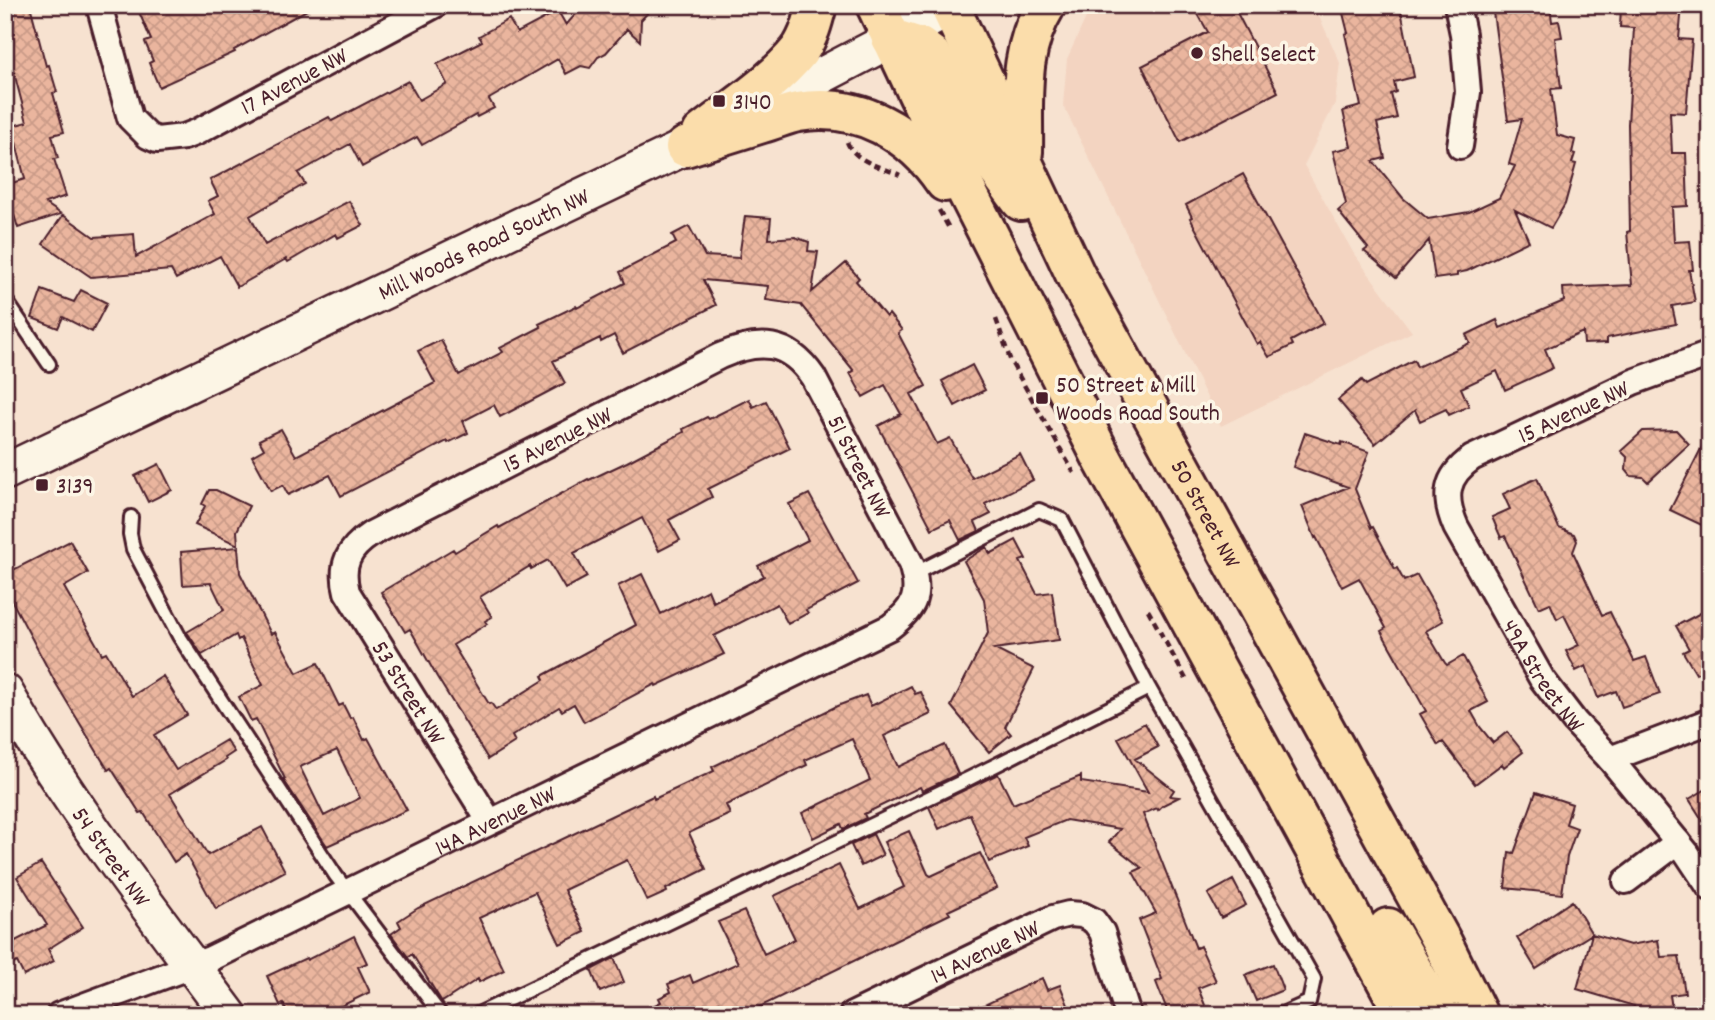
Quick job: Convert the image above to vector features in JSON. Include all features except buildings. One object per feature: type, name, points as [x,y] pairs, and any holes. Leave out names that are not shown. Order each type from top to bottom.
[{"type":"main road","points":[[685,147],[766,82],[799,51],[811,29],[817,5]]},
{"type":"main road","points":[[1023,164],[1024,68],[1028,40],[1046,5]]},
{"type":"main road","name":"50 Street NW","points":[[947,6],[1076,276],[1443,944],[1478,1015]]},
{"type":"main road","points":[[884,22],[1006,304]]},
{"type":"main road","points":[[884,22],[931,55],[981,146],[1076,276]]},
{"type":"main road","points":[[685,147],[797,112],[839,110],[886,126],[913,145],[940,174],[1006,304],[1103,460],[1405,1015]]},
{"type":"main road","points":[[1288,800],[1346,863],[1381,915],[1439,1015]]},
{"type":"street","name":"17 Avenue NW","points":[[99,5],[130,118],[148,136],[169,140],[198,132],[435,5]]},
{"type":"street","points":[[1457,5],[1463,34],[1468,92],[1460,146]]},
{"type":"street","name":"Mill Woods Road South NW","points":[[5,472],[685,147],[884,22],[947,6]]},
{"type":"street","name":"15 Avenue NW","points":[[346,559],[361,540],[371,534],[720,356],[755,345],[780,348]]},
{"type":"street","name":"51 Street NW","points":[[780,348],[803,362],[813,377],[914,574],[915,599]]},
{"type":"street","name":"15 Avenue NW","points":[[1449,485],[1458,469],[1472,458],[1633,382],[1710,354]]},
{"type":"street","name":"49A Street NW","points":[[1449,485],[1448,503],[1456,527],[1542,679],[1575,722],[1610,759],[1678,842],[1710,888]]},
{"type":"street","name":"53 Street NW","points":[[346,559],[343,570],[347,592],[491,822]]},
{"type":"street","name":"14A Avenue NW","points":[[59,1015],[209,958],[491,822],[890,627],[909,611],[915,599]]},
{"type":"street","name":"54 Street NW","points":[[5,692],[103,845],[229,1015]]},
{"type":"street","points":[[1610,759],[1710,721]]},
{"type":"street","points":[[1626,881],[1678,842]]},
{"type":"street","name":"14 Avenue NW","points":[[852,1015],[1053,918],[1069,914],[1082,915],[1094,921],[1102,932],[1128,1015]]},
{"type":"lane","points":[[5,299],[50,364]]},
{"type":"lane","points":[[914,574],[1039,510],[1062,520],[1149,688],[1314,979],[1309,1002],[1280,1015]]},
{"type":"lane","points":[[131,517],[133,550],[179,636],[347,891],[441,1015]]},
{"type":"lane","points":[[476,1015],[970,778],[1149,688]]},
{"type":"path","points":[[848,135],[848,146],[858,156],[903,177]]},
{"type":"path","points":[[937,206],[956,240]]},
{"type":"path","points":[[1006,304],[1012,362],[1075,475]]},
{"type":"path","points":[[1148,610],[1188,683]]},
{"type":"shaded area","points":[[1094,5],[1314,5],[1340,63],[1335,103],[1304,165],[1354,254],[1412,332],[1221,426],[1063,105],[1067,59]]},
{"type":"place","name":"Shell Select","points":[[1197,53]]},
{"type":"place","name":"3140","points":[[719,101]]},
{"type":"place","name":"50 Street & Mill Woods Road South","points":[[1042,398]]},
{"type":"place","name":"3139","points":[[42,485]]}]
